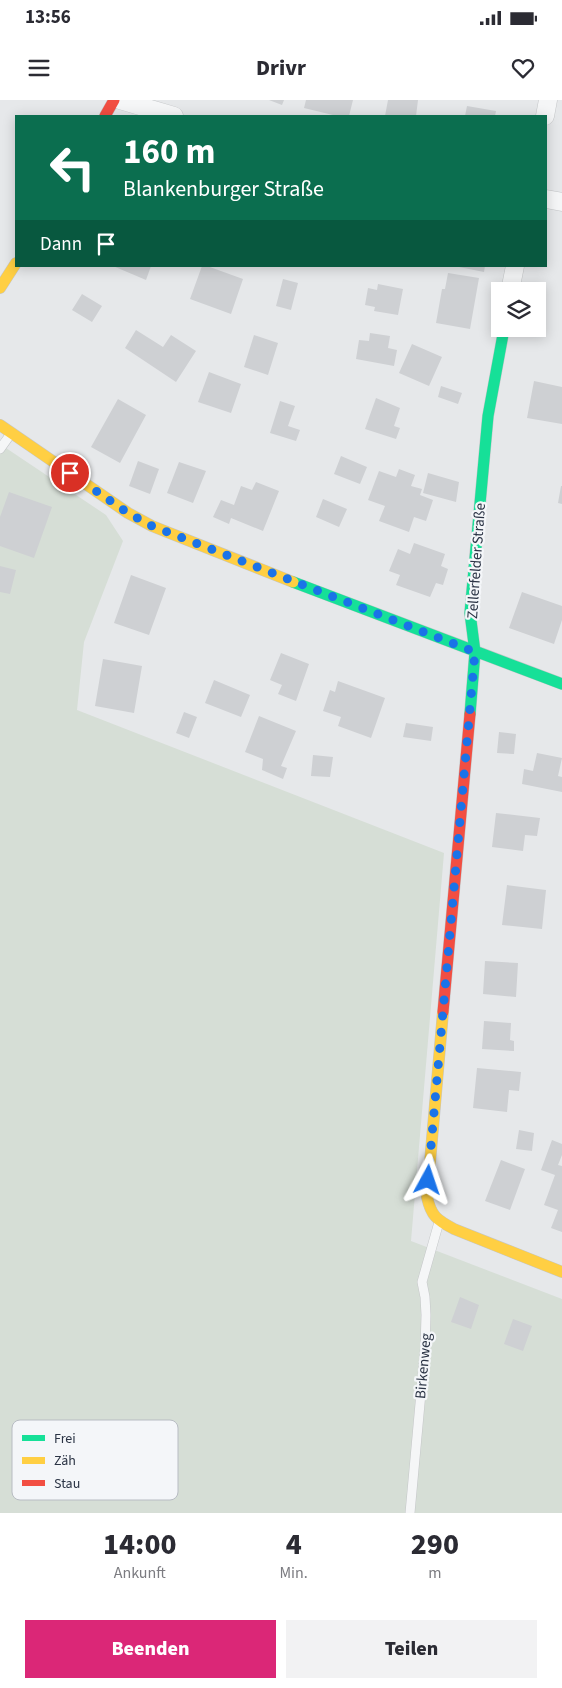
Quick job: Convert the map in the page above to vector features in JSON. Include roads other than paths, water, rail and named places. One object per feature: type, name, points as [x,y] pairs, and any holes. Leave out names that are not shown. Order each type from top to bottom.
[{"type":"street","points":[[105,115],[114,100]]},
{"type":"street","points":[[120,100],[171,115]]},
{"type":"street","points":[[545,115],[548,100]]},
{"type":"street","points":[[547,200],[562,202]]},
{"type":"street","points":[[0,288],[15,265]]},
{"type":"street","points":[[512,282],[515,267]]},
{"type":"street","name":"Zellerfelder Straße","points":[[440,1221],[430,1212],[427,1197],[475,652],[470,613],[488,416],[503,337]]},
{"type":"street","points":[[0,425],[128,513],[152,526],[562,684]]},
{"type":"street","points":[[440,1221],[454,1229],[562,1272]]},
{"type":"lane","points":[[0,449],[11,432]]},
{"type":"lane","name":"Birkenweg","points":[[410,1513],[425,1349],[426,1297],[422,1282],[440,1221]]}]
